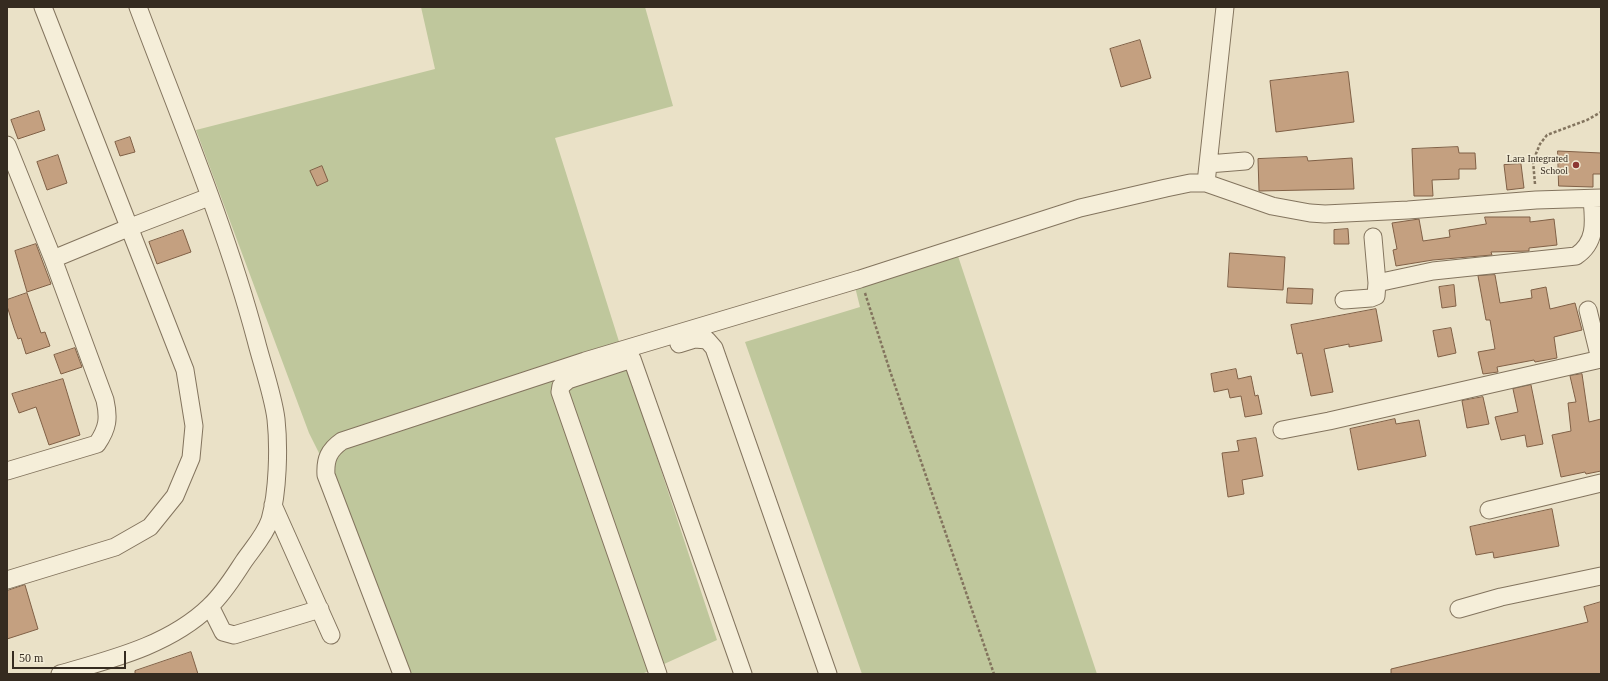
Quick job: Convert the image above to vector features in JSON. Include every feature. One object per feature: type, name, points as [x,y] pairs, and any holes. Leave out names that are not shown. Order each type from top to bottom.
[{"type":"street","points":[[7,580],[115,548],[150,527],[175,496],[191,458],[194,426],[184,370],[43,7]]},
{"type":"street","points":[[60,674],[146,647],[185,626],[210,606],[229,583],[264,532],[270,521],[273,505],[277,452],[276,417],[246,304],[209,197],[138,7]]},
{"type":"street","points":[[1206,183],[1225,7]]},
{"type":"street","points":[[7,145],[53,259],[105,400],[108,412],[106,429],[97,444],[7,471]]},
{"type":"street","points":[[1208,164],[1245,161]]},
{"type":"street","points":[[402,674],[329,486],[325,465],[328,455],[333,447],[342,441],[585,361],[860,279],[1080,208],[1190,183],[1206,183],[1272,206],[1310,213],[1408,210],[1536,200],[1596,198],[1592,238],[1583,252],[1576,256],[1433,270],[1377,283]]},
{"type":"street","points":[[53,259],[209,197]]},
{"type":"street","points":[[1344,300],[1371,298],[1376,296],[1377,283],[1373,237]]},
{"type":"street","points":[[1282,430],[1329,421],[1600,359],[1588,310]]},
{"type":"street","points":[[658,674],[560,392],[561,386],[568,380],[695,339],[707,340],[714,348],[828,674]]},
{"type":"street","points":[[632,359],[743,674]]},
{"type":"street","points":[[1489,510],[1601,483]]},
{"type":"street","points":[[273,505],[331,635]]},
{"type":"street","points":[[1459,609],[1502,597],[1601,576]]},
{"type":"street","points":[[210,606],[223,632],[234,635],[320,609]]},
{"type":"path","points":[[1536,200],[1533,161],[1540,144],[1547,135],[1587,120],[1601,112]]},
{"type":"path","points":[[860,279],[994,674]]},
{"type":"green space","points":[[421,7],[645,7],[673,106],[555,138],[627,367],[717,640],[642,674],[408,674],[334,483],[309,433],[196,130],[435,69]]},
{"type":"green space","points":[[958,256],[1097,674],[862,674],[745,342],[860,307],[855,287]]},
{"type":"building","points":[[1140,40],[1151,78],[1121,87],[1110,49]]},
{"type":"building","points":[[1348,72],[1354,122],[1276,132],[1270,81]]},
{"type":"building","points":[[39,111],[45,130],[18,139],[11,120]]},
{"type":"building","points":[[130,137],[135,152],[120,156],[115,142]]},
{"type":"building","points":[[1458,147],[1459,153],[1475,153],[1476,169],[1459,169],[1459,179],[1432,180],[1433,196],[1414,196],[1412,149]]},
{"type":"building","points":[[1558,151],[1601,153],[1601,174],[1593,174],[1593,187],[1559,186]]},
{"type":"building","points":[[58,155],[67,183],[47,190],[37,162]]},
{"type":"building","points":[[1307,157],[1308,161],[1352,158],[1354,189],[1259,191],[1258,159]]},
{"type":"building","points":[[1521,164],[1524,188],[1507,190],[1504,165]]},
{"type":"building","points":[[322,166],[328,181],[317,186],[310,171]]},
{"type":"building","points":[[1485,217],[1530,217],[1530,222],[1554,219],[1557,245],[1529,248],[1529,251],[1491,252],[1492,255],[1433,260],[1396,266],[1393,250],[1397,249],[1392,223],[1419,219],[1423,241],[1450,237],[1449,230],[1486,224]]},
{"type":"building","points":[[1348,229],[1349,244],[1334,244],[1334,230]]},
{"type":"building","points":[[183,230],[191,252],[157,264],[149,242]]},
{"type":"building","points":[[36,244],[51,284],[27,292],[15,251]]},
{"type":"building","points":[[1230,253],[1285,257],[1283,290],[1228,287]]},
{"type":"building","points":[[1495,275],[1500,303],[1532,298],[1531,290],[1546,287],[1550,309],[1575,303],[1582,330],[1554,337],[1557,358],[1535,362],[1534,360],[1497,367],[1498,372],[1483,374],[1478,352],[1495,349],[1490,320],[1486,320],[1478,276]]},
{"type":"building","points":[[1454,285],[1456,306],[1442,308],[1439,287]]},
{"type":"building","points":[[1288,288],[1313,289],[1312,304],[1287,303]]},
{"type":"building","points":[[27,293],[41,333],[45,332],[50,346],[26,354],[21,338],[18,339],[14,328],[7,306],[7,300]]},
{"type":"building","points":[[1376,309],[1382,341],[1349,347],[1349,344],[1324,349],[1333,392],[1311,396],[1302,353],[1297,354],[1291,325]]},
{"type":"building","points":[[1451,328],[1456,353],[1438,357],[1433,331]]},
{"type":"building","points":[[75,348],[82,367],[61,374],[54,355]]},
{"type":"building","points":[[1236,369],[1238,379],[1251,376],[1255,396],[1258,395],[1262,414],[1245,417],[1241,396],[1230,398],[1228,389],[1214,392],[1211,374]]},
{"type":"building","points":[[1582,374],[1589,422],[1601,419],[1601,471],[1586,474],[1585,472],[1561,477],[1552,435],[1571,431],[1568,403],[1576,402],[1570,376]]},
{"type":"building","points":[[63,379],[80,435],[49,445],[36,407],[19,413],[12,394]]},
{"type":"building","points":[[1531,385],[1543,444],[1527,447],[1525,435],[1501,440],[1495,417],[1518,412],[1513,389]]},
{"type":"building","points":[[1483,397],[1489,424],[1467,428],[1462,401]]},
{"type":"building","points":[[1395,419],[1396,424],[1419,420],[1426,456],[1358,470],[1350,429]]},
{"type":"building","points":[[1256,438],[1263,476],[1242,480],[1244,494],[1228,497],[1222,453],[1239,451],[1237,441]]},
{"type":"building","points":[[1552,509],[1559,546],[1494,558],[1493,552],[1476,555],[1470,527]]},
{"type":"building","points":[[25,585],[38,629],[7,639],[7,591]]},
{"type":"building","points":[[1601,602],[1601,674],[1391,674],[1391,669],[1588,622],[1584,607]]},
{"type":"building","points":[[191,652],[198,674],[135,674],[135,671]]},
{"type":"place","name":"Lara Integrated School","points":[[1576,165]]}]
